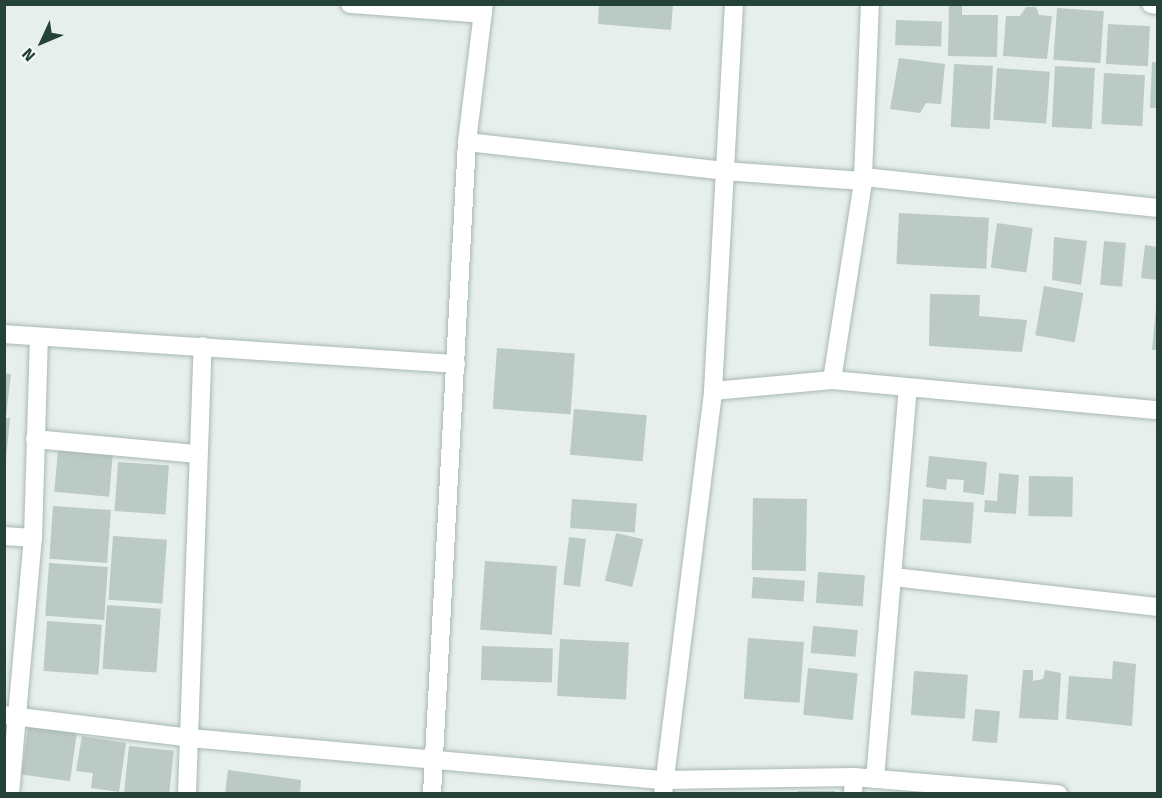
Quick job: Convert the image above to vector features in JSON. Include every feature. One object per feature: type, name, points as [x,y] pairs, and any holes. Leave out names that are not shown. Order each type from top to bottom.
[{"type":"street","points":[[350,4],[484,9],[467,142],[432,794]]},
{"type":"street","points":[[664,787],[713,391],[734,4]]},
{"type":"street","points":[[832,380],[863,179],[870,4]]},
{"type":"street","points":[[1151,4],[1158,5]]},
{"type":"street","points":[[467,142],[724,171],[863,179],[1158,208]]},
{"type":"street","points":[[4,334],[456,364]]},
{"type":"street","points":[[10,794],[11,715],[33,538],[39,338]]},
{"type":"street","points":[[187,794],[197,454],[203,346]]},
{"type":"street","points":[[713,391],[832,380],[908,389],[1158,410]]},
{"type":"street","points":[[875,779],[894,577],[908,389]]},
{"type":"street","points":[[35,439],[197,454]]},
{"type":"street","points":[[4,536],[33,538]]},
{"type":"street","points":[[894,577],[1158,608]]},
{"type":"street","points":[[11,715],[190,738],[434,758],[664,787],[853,785],[875,779],[1058,794]]},
{"type":"building","points":[[599,4],[673,4],[671,30],[598,24]]},
{"type":"building","points":[[949,4],[962,4],[962,15],[998,15],[997,57],[948,56]]},
{"type":"building","points":[[1026,7],[1036,7],[1039,15],[1052,16],[1047,59],[1003,56],[1006,16],[1020,16]]},
{"type":"building","points":[[1057,8],[1104,11],[1100,63],[1053,60]]},
{"type":"building","points":[[896,20],[942,22],[941,47],[895,45]]},
{"type":"building","points":[[1108,24],[1150,26],[1148,66],[1106,64]]},
{"type":"building","points":[[899,58],[945,64],[941,104],[926,103],[920,113],[890,109]]},
{"type":"building","points":[[1152,62],[1158,63],[1158,108],[1150,108]]},
{"type":"building","points":[[954,64],[993,66],[990,129],[951,127]]},
{"type":"building","points":[[1055,66],[1095,68],[1092,129],[1052,127]]},
{"type":"building","points":[[997,68],[1050,72],[1046,124],[993,120]]},
{"type":"building","points":[[1104,73],[1145,75],[1142,126],[1101,124]]},
{"type":"building","points":[[899,213],[989,218],[986,269],[896,264]]},
{"type":"building","points":[[997,223],[1033,228],[1026,273],[991,268]]},
{"type":"building","points":[[1054,237],[1087,241],[1081,285],[1052,280]]},
{"type":"building","points":[[1104,241],[1126,243],[1122,287],[1100,285]]},
{"type":"building","points":[[1145,245],[1158,247],[1158,280],[1141,278]]},
{"type":"building","points":[[1044,286],[1083,293],[1075,342],[1035,335]]},
{"type":"building","points":[[930,294],[980,295],[979,316],[1027,320],[1022,352],[929,346]]},
{"type":"building","points":[[1156,308],[1158,308],[1158,350],[1152,350]]},
{"type":"building","points":[[497,348],[575,353],[571,414],[493,409]]},
{"type":"building","points":[[4,373],[11,374],[6,417],[4,417]]},
{"type":"building","points":[[574,409],[647,415],[643,461],[570,455]]},
{"type":"building","points":[[4,418],[10,418],[6,460],[4,460]]},
{"type":"building","points":[[58,450],[113,455],[109,497],[54,492]]},
{"type":"building","points":[[929,456],[987,462],[984,495],[963,492],[964,480],[947,479],[946,490],[926,487]]},
{"type":"building","points":[[118,462],[169,466],[165,514],[115,511]]},
{"type":"building","points":[[999,473],[1019,475],[1016,514],[984,512],[985,500],[997,501]]},
{"type":"building","points":[[1029,476],[1073,477],[1072,517],[1028,516]]},
{"type":"building","points":[[753,498],[807,499],[806,571],[752,570]]},
{"type":"building","points":[[572,499],[637,504],[635,532],[570,528]]},
{"type":"building","points":[[923,499],[974,503],[971,543],[920,540]]},
{"type":"building","points":[[53,506],[111,510],[107,563],[49,559]]},
{"type":"building","points":[[616,533],[643,539],[632,587],[605,581]]},
{"type":"building","points":[[113,536],[167,540],[162,604],[109,600]]},
{"type":"building","points":[[569,537],[586,539],[580,587],[563,585]]},
{"type":"building","points":[[485,561],[557,566],[552,635],[480,630]]},
{"type":"building","points":[[49,563],[108,567],[104,620],[45,616]]},
{"type":"building","points":[[818,572],[865,575],[863,606],[816,603]]},
{"type":"building","points":[[753,577],[805,581],[803,602],[752,598]]},
{"type":"building","points":[[107,605],[161,609],[156,673],[103,669]]},
{"type":"building","points":[[47,621],[102,625],[98,675],[44,671]]},
{"type":"building","points":[[813,626],[858,630],[855,657],[811,653]]},
{"type":"building","points":[[748,638],[804,642],[800,703],[744,699]]},
{"type":"building","points":[[560,639],[629,643],[626,700],[557,696]]},
{"type":"building","points":[[482,646],[553,648],[552,682],[481,680]]},
{"type":"building","points":[[1113,661],[1136,664],[1132,726],[1066,719],[1069,676],[1112,679]]},
{"type":"building","points":[[808,668],[858,673],[853,720],[803,715]]},
{"type":"building","points":[[1023,670],[1033,670],[1033,681],[1043,679],[1045,670],[1061,673],[1058,720],[1019,718]]},
{"type":"building","points":[[914,671],[968,675],[965,719],[911,715]]},
{"type":"building","points":[[975,709],[1000,711],[997,743],[972,741]]},
{"type":"building","points":[[29,721],[78,728],[70,781],[21,774]]},
{"type":"building","points":[[82,736],[126,743],[119,792],[91,788],[93,773],[76,771]]},
{"type":"building","points":[[129,746],[174,751],[169,794],[124,792]]},
{"type":"building","points":[[228,770],[301,780],[300,794],[225,794]]},
{"type":"building","points":[[797,791],[835,791],[835,794],[797,794]]}]
